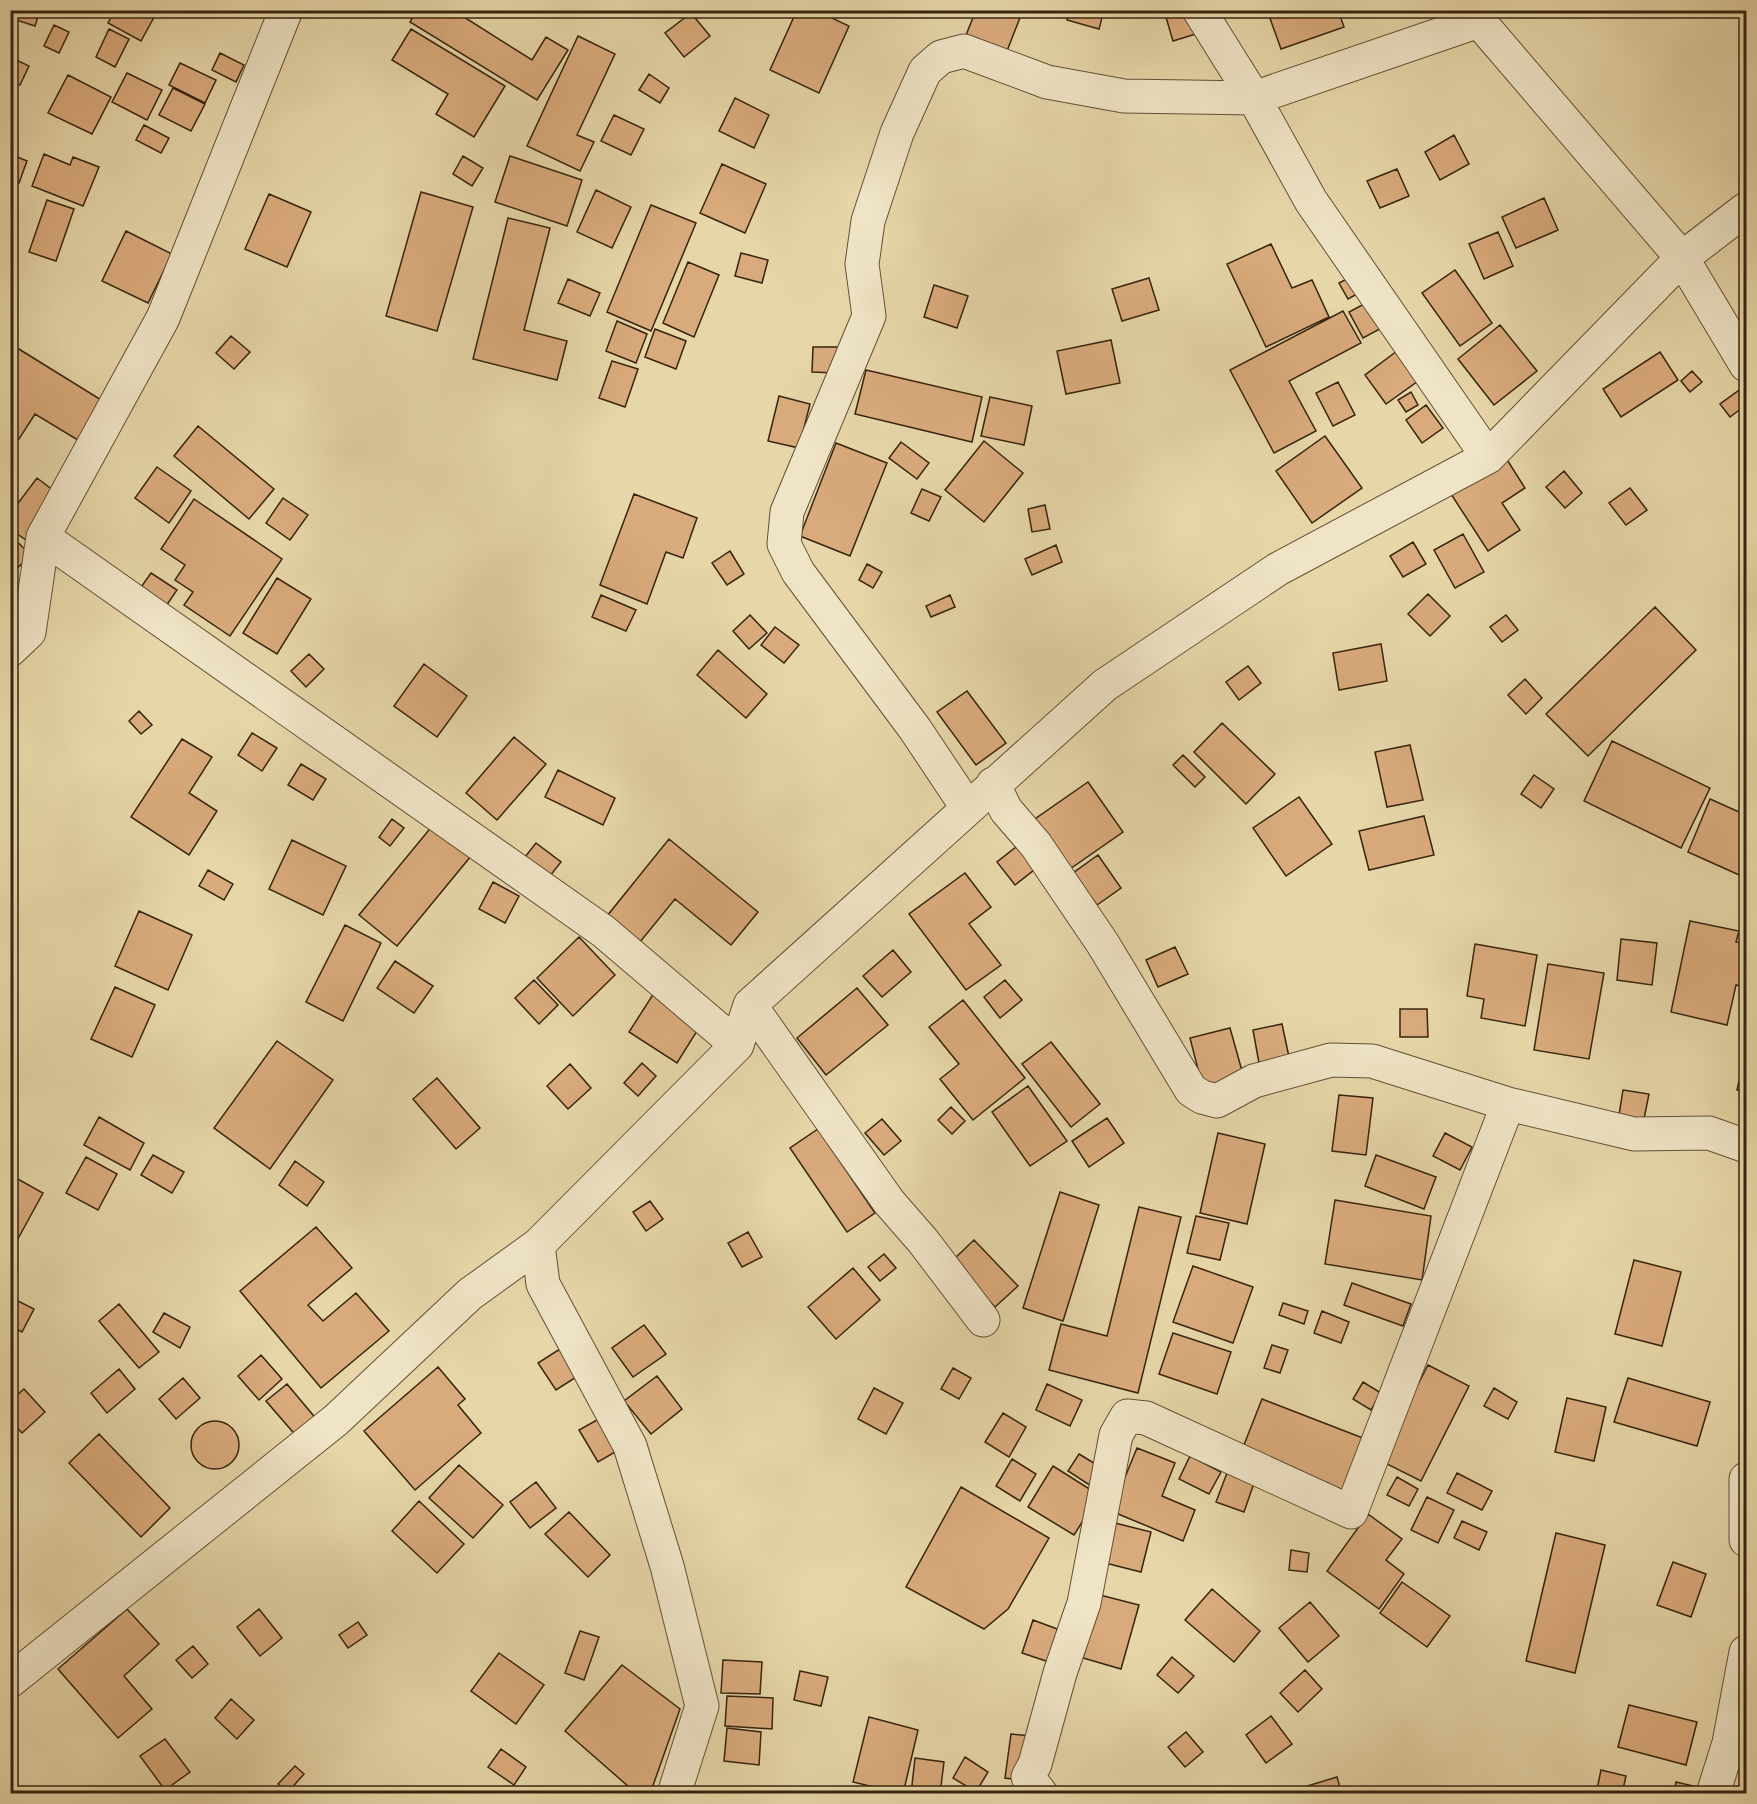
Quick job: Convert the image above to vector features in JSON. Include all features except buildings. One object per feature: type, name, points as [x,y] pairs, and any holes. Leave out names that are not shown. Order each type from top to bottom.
[{"type":"street","points":[[10,650],[29,632],[43,537],[163,318],[286,10]]},
{"type":"street","points":[[1199,10],[1254,98],[1311,201],[1488,458]]},
{"type":"street","points":[[968,807],[915,729],[798,572],[784,544],[787,512],[869,316],[862,264],[868,221],[897,133],[925,71],[940,57],[964,51],[1047,82],[1124,96],[1254,98],[1477,16],[1682,258],[1746,365]]},
{"type":"street","points":[[10,1681],[336,1420],[470,1294],[538,1245],[737,1045],[750,1005],[1105,685],[1278,569],[1488,458],[1682,258],[1746,208]]},
{"type":"street","points":[[43,537],[603,931],[737,1045]]},
{"type":"street","points":[[993,784],[1006,810],[1036,845],[1103,944],[1191,1090],[1202,1097],[1217,1101],[1254,1081],[1331,1060],[1372,1061],[1508,1104],[1634,1134],[1709,1133],[1746,1146]]},
{"type":"street","points":[[750,1005],[889,1202],[923,1241],[983,1320]]},
{"type":"street","points":[[1041,1794],[1028,1777],[1035,1764],[1060,1673],[1084,1604],[1116,1435],[1127,1416],[1146,1418],[1352,1512],[1508,1104]]},
{"type":"street","points":[[538,1245],[543,1284],[630,1446],[673,1588],[702,1706],[674,1794]]},
{"type":"street","points":[[1746,1479],[1746,1540]]},
{"type":"street","points":[[1713,1794],[1729,1743],[1746,1652]]}]
